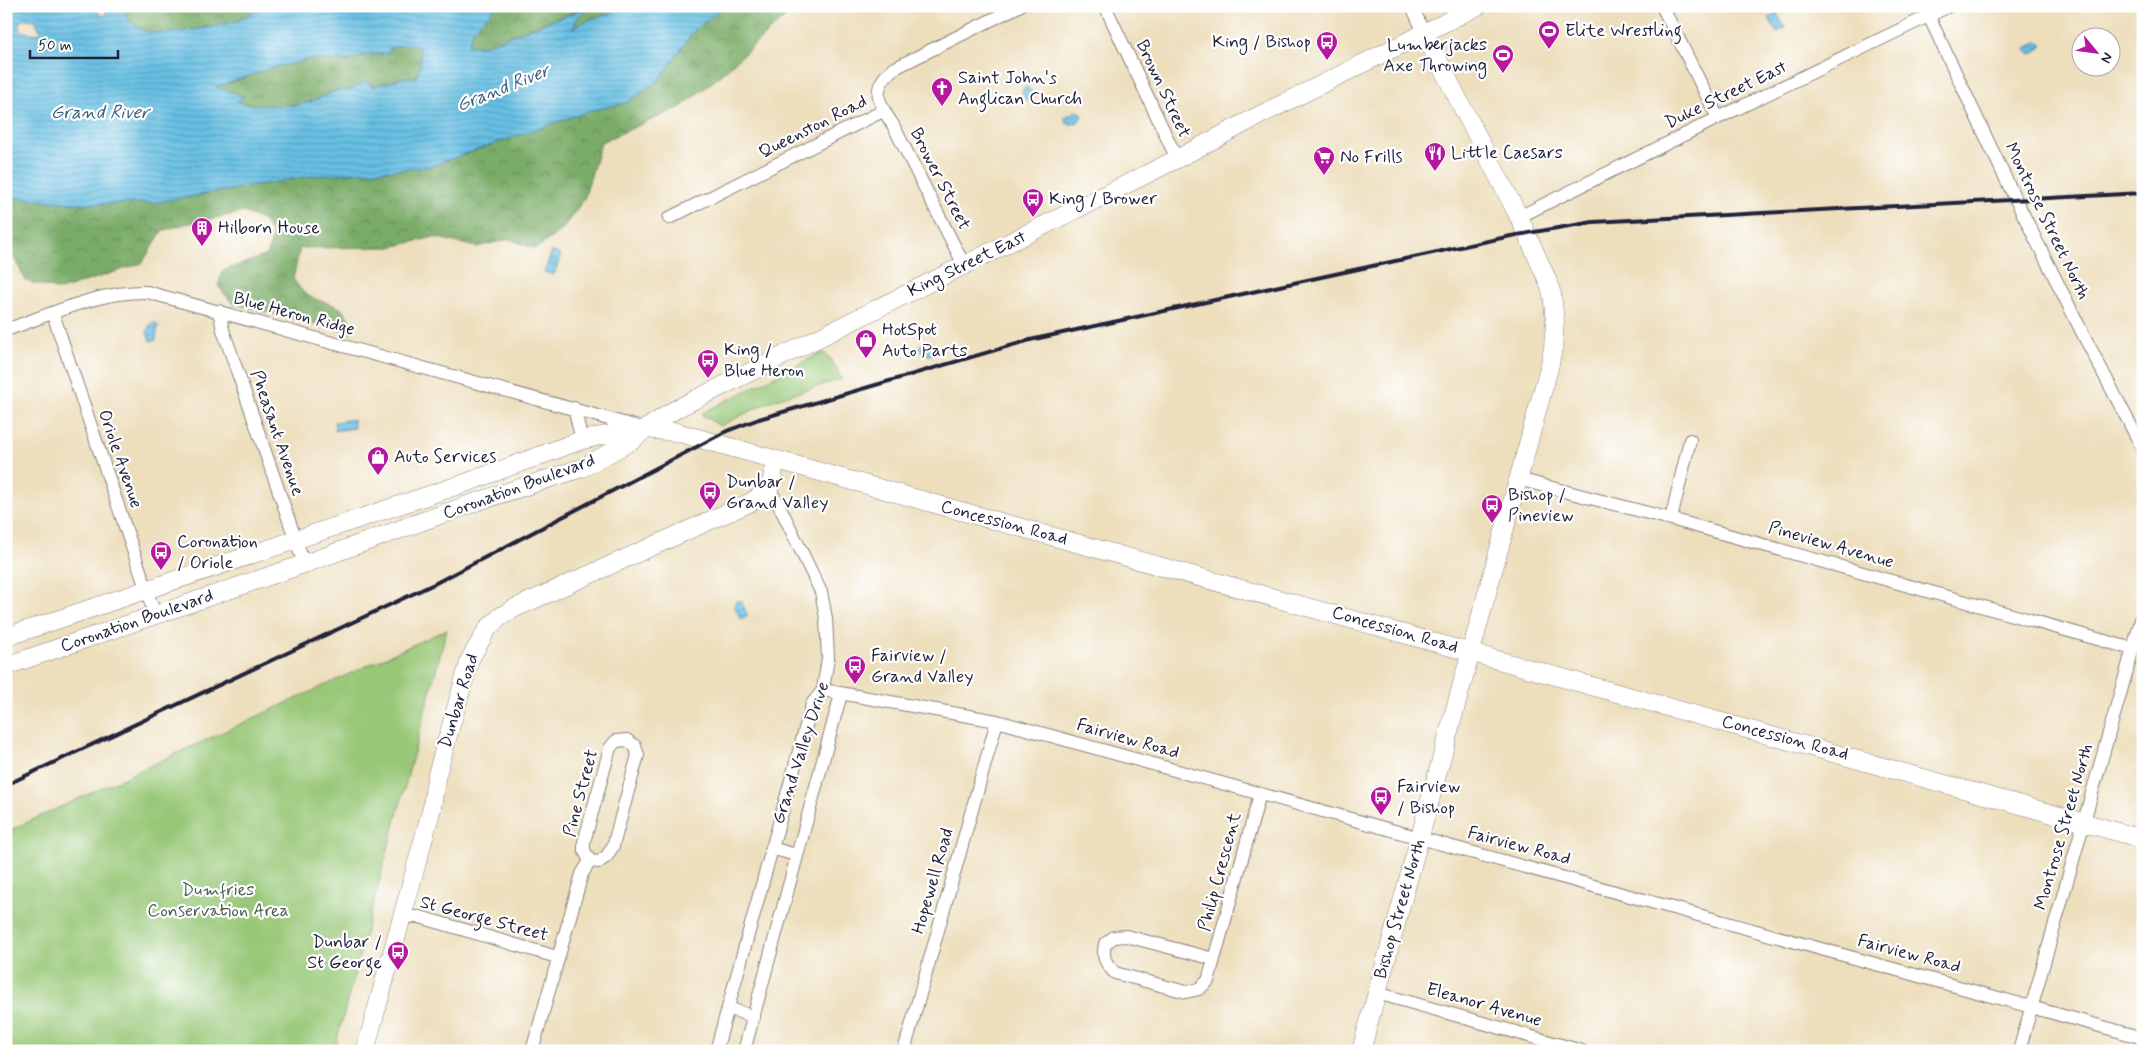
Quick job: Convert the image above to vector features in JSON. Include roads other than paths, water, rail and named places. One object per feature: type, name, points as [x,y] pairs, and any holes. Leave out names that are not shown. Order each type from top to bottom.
[{"type":"main road","name":"King Street East","points":[[645,430],[676,409],[1177,159],[1260,115],[1478,6]]},
{"type":"main road","name":"Bishop Street North","points":[[1361,1051],[1550,364],[1555,333],[1552,294],[1519,217],[1424,33]]},
{"type":"main road","name":"Coronation Boulevard","points":[[6,637],[468,482],[582,440],[645,430]]},
{"type":"main road","name":"Coronation Boulevard","points":[[8,661],[155,615],[476,502],[582,468],[633,440],[645,430]]},
{"type":"main road","name":"Concession Road","points":[[645,430],[676,432],[1933,779],[2143,839]]},
{"type":"main road","points":[[769,490],[776,461]]},
{"type":"main road","points":[[468,482],[476,502]]},
{"type":"main road","name":"Dunbar Road","points":[[365,1051],[432,808],[436,778],[470,659],[488,628],[501,616],[515,608],[751,502],[769,490]]},
{"type":"street","name":"Queenston Road","points":[[669,218],[883,111],[878,100],[878,88],[883,77],[892,69],[1019,6]]},
{"type":"street","name":"Brown Street","points":[[1105,6],[1177,159]]},
{"type":"street","points":[[1412,6],[1424,33]]},
{"type":"street","points":[[1662,6],[1718,118]]},
{"type":"street","name":"Duke Street East","points":[[1519,217],[1718,118],[1926,11],[1949,6]]},
{"type":"street","name":"Montrose Street North","points":[[1926,11],[2012,192],[2143,449]]},
{"type":"street","name":"Brower Street","points":[[883,111],[893,125],[964,265]]},
{"type":"street","name":"Blue Heron Ridge","points":[[6,330],[99,297],[132,292],[147,292],[574,408],[645,430]]},
{"type":"street","name":"Pheasant Avenue","points":[[219,311],[294,540],[304,564]]},
{"type":"street","name":"Oriole Avenue","points":[[53,314],[148,589],[155,615]]},
{"type":"street","points":[[574,408],[582,440]]},
{"type":"street","points":[[1671,519],[1690,440]]},
{"type":"street","name":"Pineview Avenue","points":[[1518,479],[1671,519],[2133,649]]},
{"type":"street","name":"Grand Valley Drive","points":[[716,1051],[812,704],[823,690],[828,658],[826,618],[821,592],[778,504],[769,490]]},
{"type":"street","name":"Montrose Street North","points":[[2019,1051],[2143,613]]},
{"type":"street","name":"Fairview Road","points":[[823,690],[997,721],[2143,1038]]},
{"type":"street","name":"Grand Valley Drive","points":[[744,1051],[841,694]]},
{"type":"street","name":"Hopewell Road","points":[[907,1050],[997,721]]},
{"type":"street","name":"Pine Street","points":[[627,740],[635,746],[638,754],[613,846],[607,856],[599,862],[590,861],[584,850],[584,842],[610,748],[616,741],[627,740]]},
{"type":"street","name":"Philip Crescent","points":[[1214,959],[1126,936],[1114,937],[1105,944],[1102,955],[1107,965],[1115,972],[1186,992],[1199,989],[1208,981],[1260,794]]},
{"type":"street","points":[[771,848],[796,855]]},
{"type":"street","name":"Pine Street","points":[[532,1051],[582,874],[590,861]]},
{"type":"street","name":"St George Street","points":[[402,917],[420,917],[557,957]]},
{"type":"street","name":"Eleanor Avenue","points":[[1377,993],[1582,1051]]},
{"type":"street","points":[[728,1008],[754,1017]]},
{"type":"water","name":"Grand River","points":[[7,6],[93,6],[101,15],[106,16],[106,6],[121,6],[128,18],[137,27],[145,31],[166,33],[194,30],[235,21],[246,17],[260,6],[497,6],[473,30],[468,45],[483,46],[589,7],[578,17],[573,28],[587,20],[607,15],[627,6],[724,6],[692,33],[659,80],[626,103],[589,111],[428,167],[312,176],[152,203],[84,204],[6,197],[6,27],[10,28],[11,25],[7,18],[12,17],[11,11]],"holes":[[[27,19],[35,20],[40,31],[38,34],[20,31],[20,21]],[[410,44],[419,49],[421,58],[416,78],[407,77],[372,87],[367,81],[350,90],[338,90],[310,102],[296,105],[266,106],[246,104],[237,101],[244,96],[216,87],[272,68],[312,59],[347,61],[362,56],[389,53],[390,48]]]},
{"type":"water","points":[[1777,13],[1785,28],[1777,33],[1769,18]]},
{"type":"water","points":[[2038,41],[2042,44],[2042,47],[2032,54],[2028,53],[2026,48]]},
{"type":"water","points":[[1025,87],[1030,89],[1034,96],[1030,102],[1025,99],[1023,94],[1022,90]]},
{"type":"water","points":[[1076,111],[1081,112],[1083,115],[1078,122],[1070,125],[1065,122],[1065,117]]},
{"type":"water","points":[[552,251],[561,255],[554,275],[544,272]]},
{"type":"water","points":[[153,322],[158,325],[156,340],[150,341],[147,333],[149,326]]},
{"type":"water","points":[[921,344],[933,348],[934,353],[931,355],[924,354],[919,348]]},
{"type":"water","points":[[353,419],[354,428],[335,431],[334,422]]},
{"type":"water","points":[[741,600],[748,616],[741,620],[734,606],[736,601]]},
{"type":"railway","points":[[6,785],[434,584],[727,431],[759,419],[1030,340],[1511,236],[1593,222],[2143,193]]},
{"type":"place","name":"Elite Wrestling","points":[[1549,50]]},
{"type":"place","name":"King / Bishop","points":[[1327,61]]},
{"type":"place","name":"Lumberjacks Axe Throwing","points":[[1503,74]]},
{"type":"place","name":"Saint John's Anglican Church","points":[[942,107]]},
{"type":"place","name":"Little Caesars","points":[[1435,172]]},
{"type":"place","name":"No Frills","points":[[1324,176]]},
{"type":"place","name":"King / Brower","points":[[1033,218]]},
{"type":"place","name":"Hilborn House","points":[[202,247]]},
{"type":"place","name":"HotSpot Auto Parts","points":[[866,359]]},
{"type":"place","name":"King / Blue Heron","points":[[708,379]]},
{"type":"place","name":"Auto Services","points":[[378,476]]},
{"type":"place","name":"Dunbar / Grand Valley","points":[[710,511]]},
{"type":"place","name":"Bishop / Pineview","points":[[1492,524]]},
{"type":"place","name":"Coronation / Oriole","points":[[161,571]]},
{"type":"place","name":"Fairview / Grand Valley","points":[[855,685]]},
{"type":"place","name":"Fairview / Bishop","points":[[1381,816]]},
{"type":"place","name":"Dunbar / St George","points":[[398,971]]},
{"type":"park label","name":"Dumfries Conservation Area","points":[[218,900]]}]
